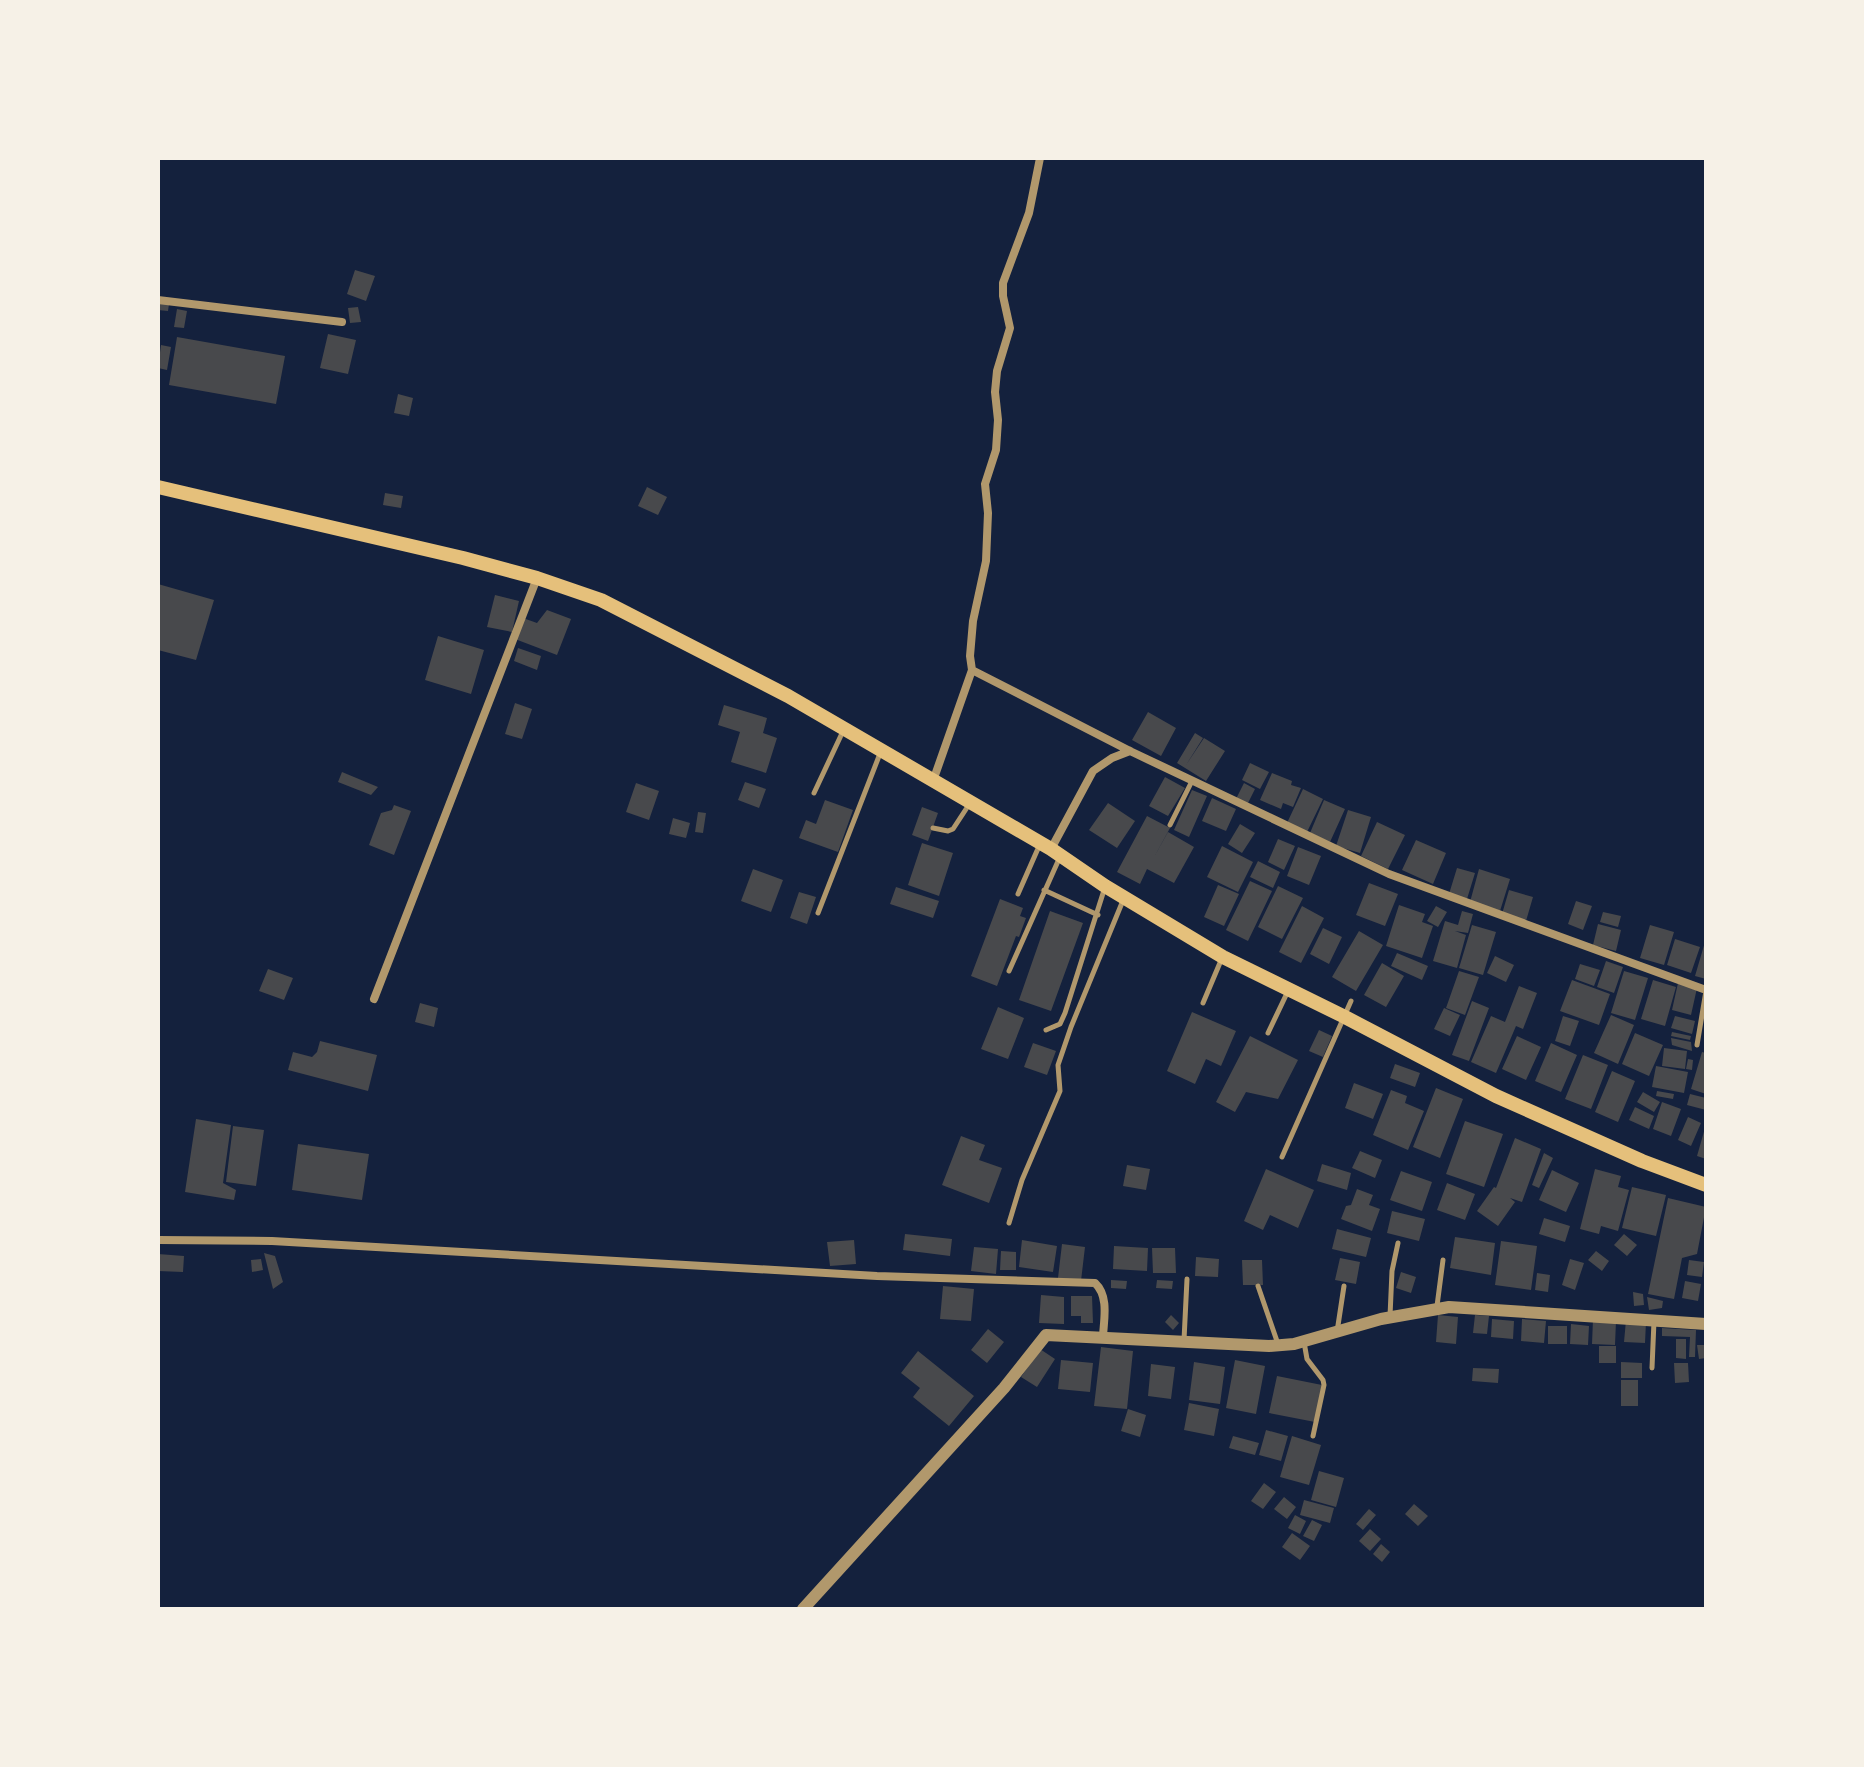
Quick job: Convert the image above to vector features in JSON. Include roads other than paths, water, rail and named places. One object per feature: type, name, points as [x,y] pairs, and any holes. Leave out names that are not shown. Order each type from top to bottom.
[{"type":"main road","points":[[158,487],[463,558],[537,578],[601,600],[845,728],[1223,957],[1496,1096],[1642,1161],[1706,1185]]},
{"type":"street","points":[[933,781],[972,670],[973,621],[986,561],[988,513],[985,484],[996,450],[996,382],[1010,328],[1003,283],[1029,213],[1040,158]]},
{"type":"street","points":[[158,300],[342,322]]},
{"type":"street","points":[[374,999],[537,578]]},
{"type":"street","points":[[972,670],[1130,751],[1389,874],[1706,990]]},
{"type":"street","points":[[1051,850],[1093,771],[1112,758],[1130,751]]},
{"type":"street","points":[[158,1240],[272,1241],[817,1273],[1095,1283],[1104,1297],[1103,1336]]},
{"type":"street","points":[[803,1609],[1004,1388],[1040,1340],[1052,1333],[1278,1345],[1436,1307],[1706,1324]]},
{"type":"lane","points":[[814,793],[845,728]]},
{"type":"lane","points":[[818,913],[882,750]]},
{"type":"lane","points":[[1170,825],[1192,781]]},
{"type":"lane","points":[[933,828],[953,829],[970,802]]},
{"type":"lane","points":[[1009,971],[1044,890],[1051,850]]},
{"type":"lane","points":[[1018,894],[1051,850]]},
{"type":"lane","points":[[1046,1030],[1060,1024],[1065,1013],[1105,886]]},
{"type":"lane","points":[[1044,890],[1098,915]]},
{"type":"lane","points":[[1009,1223],[1022,1180],[1060,1091],[1058,1065],[1071,1027],[1124,897]]},
{"type":"lane","points":[[1203,1003],[1223,957]]},
{"type":"lane","points":[[1268,1033],[1289,990]]},
{"type":"lane","points":[[1697,1045],[1706,990]]},
{"type":"lane","points":[[1282,1157],[1351,1001]]},
{"type":"lane","points":[[1389,1317],[1392,1271],[1398,1243]]},
{"type":"lane","points":[[1436,1307],[1443,1260]]},
{"type":"lane","points":[[1184,1341],[1187,1279]]},
{"type":"lane","points":[[1258,1286],[1278,1345]]},
{"type":"lane","points":[[1336,1333],[1344,1286]]},
{"type":"lane","points":[[1652,1368],[1654,1320]]},
{"type":"lane","points":[[1304,1341],[1307,1359],[1324,1385],[1313,1436]]}]
